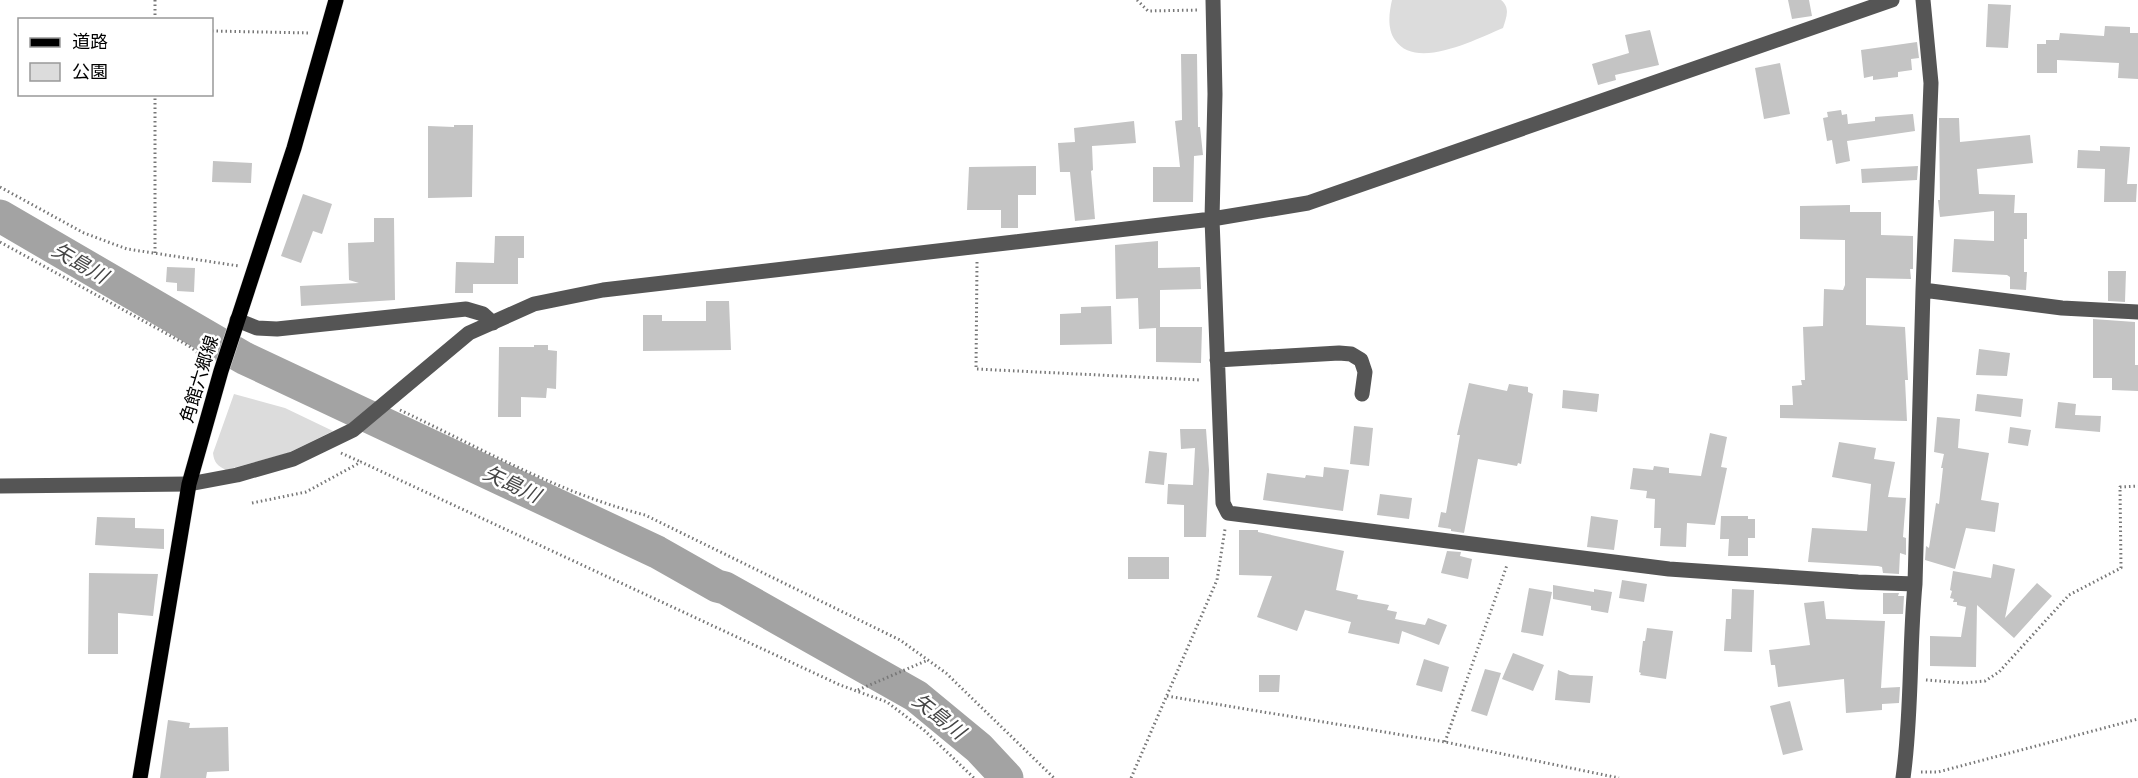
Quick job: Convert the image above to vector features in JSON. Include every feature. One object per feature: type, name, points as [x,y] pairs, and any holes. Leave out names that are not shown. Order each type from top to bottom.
[{"type":"main road","name":"角館六郷線","points":[[140,778],[189,484],[222,367],[294,148],[336,0]]},
{"type":"street","points":[[0,486],[189,484],[237,475],[293,459],[353,430],[469,333],[534,304],[603,290],[1212,219],[1308,203],[1892,0]]},
{"type":"street","points":[[1903,775],[1911,679],[1915,584],[1930,83],[1923,0]]},
{"type":"street","points":[[1213,5],[1215,94],[1212,219],[1223,503],[1228,513],[1670,570],[1915,584]]},
{"type":"street","points":[[1923,290],[2062,308],[2138,312]]},
{"type":"street","points":[[236,325],[277,329],[466,309],[483,314],[493,323]]},
{"type":"street","points":[[1217,360],[1351,354],[1361,360],[1365,372],[1362,394]]},
{"type":"path","points":[[155,0],[155,18]]},
{"type":"path","points":[[1137,0],[1148,11],[1213,5]]},
{"type":"path","points":[[213,31],[327,34]]},
{"type":"path","points":[[155,96],[155,253]]},
{"type":"path","points":[[0,187],[84,233],[127,249],[253,268]]},
{"type":"path","points":[[0,242],[189,346],[222,367]]},
{"type":"path","points":[[978,245],[976,369],[1218,380]]},
{"type":"path","points":[[383,404],[575,493],[609,506],[645,515],[900,640],[946,673],[1054,778]]},
{"type":"path","points":[[252,503],[306,492],[361,462],[840,685],[887,702],[925,731],[974,778]]},
{"type":"path","points":[[1911,679],[1964,683],[1985,681],[1999,672],[2069,595],[2121,568],[2120,487],[2138,486]]},
{"type":"path","points":[[1131,778],[1217,580],[1228,513]]},
{"type":"path","points":[[1445,742],[1513,549]]},
{"type":"path","points":[[856,691],[928,660]]},
{"type":"path","points":[[1167,696],[1445,742],[1619,778]]},
{"type":"path","points":[[1903,775],[1938,772],[2138,719]]},
{"type":"green space","points":[[1392,0],[1501,0],[1506,6],[1507,13],[1503,28],[1447,50],[1417,53],[1405,49],[1392,36],[1389,21]]},
{"type":"green space","points":[[234,394],[285,408],[333,431],[288,453],[226,470],[217,464],[213,453]]},
{"type":"building","points":[[1788,0],[1809,0],[1812,16],[1792,19]]},
{"type":"building","points":[[1988,4],[2011,5],[2008,48],[1986,47]]},
{"type":"building","points":[[2105,26],[2130,27],[2130,33],[2138,33],[2138,79],[2118,78],[2119,63],[2057,60],[2057,73],[2037,73],[2037,44],[2046,44],[2046,40],[2059,40],[2060,33],[2104,36]]},
{"type":"building","points":[[1650,30],[1659,65],[1615,75],[1616,80],[1598,85],[1592,64],[1629,53],[1625,35]]},
{"type":"building","points":[[1917,42],[1919,58],[1911,59],[1912,70],[1898,72],[1898,77],[1873,80],[1873,76],[1864,78],[1861,50]]},
{"type":"building","points":[[1181,54],[1197,54],[1198,127],[1200,127],[1203,155],[1194,156],[1193,202],[1153,202],[1153,167],[1180,167],[1175,121],[1182,120]]},
{"type":"building","points":[[1780,63],[1790,114],[1764,119],[1755,68]]},
{"type":"building","points":[[1841,110],[1842,115],[1847,114],[1848,124],[1875,121],[1875,117],[1913,114],[1915,131],[1847,141],[1850,161],[1836,164],[1832,140],[1827,141],[1823,118],[1828,117],[1827,112]]},
{"type":"building","points":[[1939,118],[1959,118],[1960,142],[2030,135],[2033,163],[1977,169],[1979,194],[2015,195],[2014,213],[2027,213],[2027,239],[2024,239],[2026,290],[2010,289],[2010,277],[2007,275],[1952,272],[1954,239],[1994,241],[1994,211],[1940,217],[1938,200],[1940,200]]},
{"type":"building","points":[[1134,121],[1136,143],[1092,146],[1093,170],[1091,171],[1095,219],[1075,221],[1070,172],[1060,172],[1058,143],[1075,142],[1074,128]]},
{"type":"building","points":[[454,125],[473,125],[472,197],[428,198],[428,126],[454,127]]},
{"type":"building","points":[[2100,146],[2130,147],[2127,184],[2137,184],[2136,202],[2104,202],[2105,169],[2077,168],[2078,150],[2100,151]]},
{"type":"building","points":[[213,161],[252,163],[251,183],[212,182]]},
{"type":"building","points":[[1036,166],[1036,195],[1018,195],[1018,228],[1001,228],[1001,210],[967,210],[969,167]]},
{"type":"building","points":[[1918,166],[1917,180],[1862,183],[1861,169]]},
{"type":"building","points":[[303,194],[332,204],[322,234],[313,231],[301,263],[281,256]]},
{"type":"building","points":[[1850,205],[1850,212],[1881,212],[1881,235],[1913,236],[1911,279],[1866,278],[1866,325],[1905,327],[1908,380],[1905,380],[1907,421],[1780,418],[1780,405],[1793,405],[1792,386],[1802,385],[1801,380],[1805,380],[1803,327],[1823,326],[1824,289],[1843,290],[1845,285],[1845,240],[1800,239],[1800,206]]},
{"type":"building","points":[[374,218],[394,218],[395,300],[301,306],[300,286],[359,283],[349,280],[348,243],[374,242]]},
{"type":"building","points":[[495,236],[524,236],[524,258],[518,258],[518,284],[473,284],[473,293],[455,293],[456,262],[494,263]]},
{"type":"building","points":[[1158,241],[1158,268],[1200,267],[1201,289],[1160,290],[1160,327],[1202,327],[1201,363],[1156,362],[1156,328],[1139,329],[1138,298],[1116,299],[1115,245]]},
{"type":"building","points":[[167,267],[195,268],[194,292],[177,291],[177,283],[166,282]]},
{"type":"building","points":[[2108,271],[2126,271],[2125,302],[2108,301]]},
{"type":"building","points":[[706,301],[729,301],[731,350],[643,351],[643,315],[662,315],[662,321],[706,321]]},
{"type":"building","points":[[1111,306],[1112,344],[1060,345],[1060,314],[1081,313],[1081,307]]},
{"type":"building","points":[[2093,319],[2135,322],[2135,365],[2138,365],[2138,391],[2112,390],[2112,378],[2093,378]]},
{"type":"building","points":[[534,345],[548,345],[548,350],[557,351],[556,389],[547,388],[546,398],[521,397],[521,417],[498,417],[499,347],[534,347]]},
{"type":"building","points":[[1979,349],[2010,353],[2007,376],[1976,375]]},
{"type":"building","points":[[1469,383],[1507,391],[1509,384],[1528,387],[1528,392],[1533,394],[1521,464],[1518,463],[1517,466],[1478,459],[1464,533],[1438,527],[1441,512],[1446,513],[1460,435],[1457,435]]},
{"type":"building","points":[[1563,390],[1599,394],[1597,412],[1562,408]]},
{"type":"building","points":[[1977,394],[2023,399],[2021,417],[1975,411]]},
{"type":"building","points":[[2058,402],[2076,404],[2075,415],[2101,416],[2100,432],[2055,428]]},
{"type":"building","points":[[1937,417],[1960,419],[1958,448],[1989,453],[1981,500],[1999,503],[1995,532],[1966,528],[1955,569],[1925,560],[1936,503],[1939,504],[1943,468],[1941,468],[1944,454],[1934,452]]},
{"type":"building","points":[[1354,426],[1373,428],[1369,466],[1350,464]]},
{"type":"building","points":[[2010,427],[2031,430],[2028,446],[2008,443]]},
{"type":"building","points":[[1180,429],[1206,429],[1209,470],[1206,537],[1184,537],[1184,505],[1167,504],[1168,484],[1193,485],[1195,448],[1181,449]]},
{"type":"building","points":[[1710,433],[1727,437],[1721,467],[1727,468],[1715,525],[1687,523],[1686,547],[1660,546],[1661,528],[1654,528],[1655,499],[1646,498],[1647,491],[1630,489],[1633,468],[1653,470],[1654,466],[1669,468],[1669,473],[1701,476]]},
{"type":"building","points":[[1839,442],[1876,448],[1874,459],[1895,462],[1888,497],[1906,498],[1903,537],[1906,538],[1906,555],[1900,553],[1899,574],[1883,573],[1882,567],[1878,566],[1808,562],[1812,528],[1867,531],[1871,484],[1832,477]]},
{"type":"building","points":[[1149,451],[1167,453],[1164,485],[1145,483]]},
{"type":"building","points":[[1324,467],[1349,470],[1343,511],[1263,500],[1267,473],[1305,478],[1306,475],[1323,477]]},
{"type":"building","points":[[1380,494],[1412,498],[1409,519],[1377,515]]},
{"type":"building","points":[[1591,516],[1618,520],[1614,550],[1587,547]]},
{"type":"building","points":[[1721,516],[1748,516],[1748,519],[1755,519],[1755,538],[1748,538],[1748,556],[1728,556],[1729,539],[1720,539]]},
{"type":"building","points":[[97,517],[135,518],[135,528],[164,529],[164,549],[95,545]]},
{"type":"building","points":[[1239,530],[1258,530],[1258,532],[1344,551],[1336,590],[1358,595],[1357,599],[1389,605],[1387,610],[1397,612],[1395,619],[1425,625],[1428,618],[1447,625],[1439,645],[1402,631],[1399,644],[1348,633],[1351,622],[1305,610],[1297,631],[1257,617],[1272,576],[1239,575]]},
{"type":"building","points":[[1447,551],[1461,552],[1460,556],[1472,559],[1468,579],[1441,573]]},
{"type":"building","points":[[1128,557],[1169,557],[1169,579],[1128,579]]},
{"type":"building","points":[[1993,564],[2015,569],[2005,618],[2037,583],[2052,596],[2014,638],[1977,605],[1976,667],[1930,666],[1930,636],[1961,637],[1966,607],[1957,605],[1957,602],[1953,602],[1954,599],[1950,598],[1953,571],[1991,578]]},
{"type":"building","points":[[89,573],[158,574],[153,616],[118,613],[118,654],[88,654]]},
{"type":"building","points":[[1622,580],[1647,584],[1644,602],[1619,598]]},
{"type":"building","points":[[1553,585],[1594,592],[1594,589],[1612,592],[1608,613],[1591,610],[1591,606],[1553,599]]},
{"type":"building","points":[[1529,588],[1552,592],[1543,636],[1521,632]]},
{"type":"building","points":[[1732,589],[1754,590],[1752,652],[1724,651],[1726,619],[1731,619]]},
{"type":"building","points":[[1883,593],[1899,593],[1898,596],[1904,596],[1903,614],[1883,614]]},
{"type":"building","points":[[1824,601],[1826,619],[1885,621],[1881,688],[1900,687],[1899,703],[1882,704],[1882,710],[1846,713],[1844,679],[1778,687],[1775,665],[1771,665],[1769,650],[1810,645],[1804,603]]},
{"type":"building","points":[[1647,628],[1673,631],[1666,679],[1640,675],[1643,641],[1645,641]]},
{"type":"building","points":[[1513,653],[1544,665],[1533,691],[1502,679]]},
{"type":"building","points":[[1424,659],[1449,667],[1442,692],[1416,685]]},
{"type":"building","points":[[1485,669],[1501,673],[1487,716],[1471,711]]},
{"type":"building","points":[[1558,670],[1570,675],[1593,676],[1590,703],[1555,700]]},
{"type":"building","points":[[1259,675],[1280,675],[1279,692],[1259,692]]},
{"type":"building","points":[[1790,701],[1803,750],[1783,755],[1770,706]]},
{"type":"building","points":[[168,720],[190,723],[189,728],[228,727],[229,771],[207,772],[206,778],[160,778]]},
{"type":"waterway","name":"矢島川","points":[[0,216],[244,358],[657,552],[717,586],[725,588],[916,696],[979,748],[1007,778]]}]
